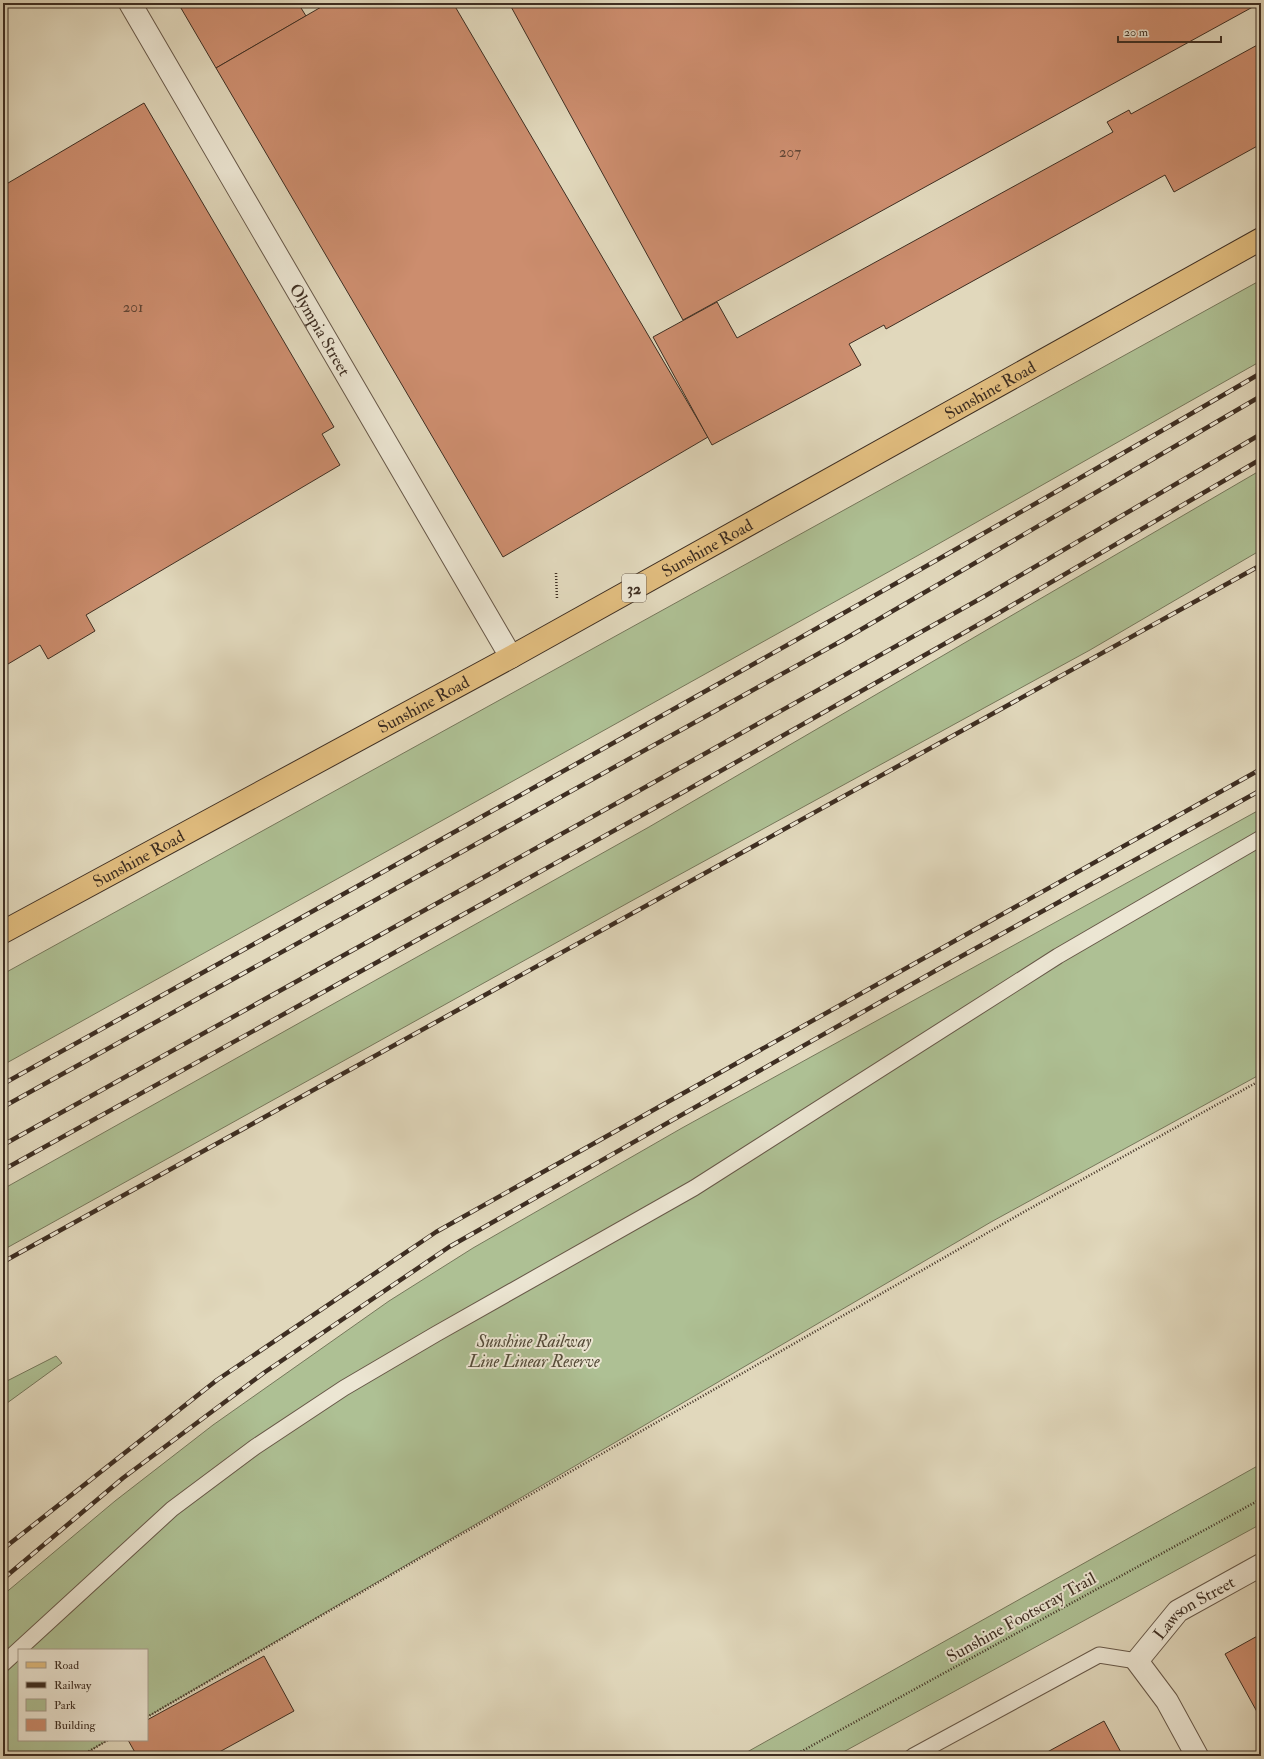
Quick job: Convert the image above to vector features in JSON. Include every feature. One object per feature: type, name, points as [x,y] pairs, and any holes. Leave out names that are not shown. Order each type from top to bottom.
[{"type":"main road","name":"Sunshine Road","points":[[3,932],[511,657],[1261,239]]},
{"type":"street","name":"Olympia Street","points":[[130,3],[511,657]]},
{"type":"street","name":"Lawson Street","points":[[1137,1661],[1178,1611],[1261,1565]]},
{"type":"street","points":[[1137,1661],[1167,1701],[1197,1756]]},
{"type":"lane","points":[[19,1649],[172,1509],[255,1447],[344,1388],[436,1334],[694,1188],[1058,956],[1261,838]]},
{"type":"lane","points":[[3,1664],[18,1650]]},
{"type":"lane","points":[[913,1756],[1099,1655],[1137,1661]]},
{"type":"path","points":[[148,1716],[453,1539],[1022,1213],[1261,1080]]},
{"type":"path","name":"Sunshine Footscray Trail","points":[[793,1756],[1261,1499]]},
{"type":"path","points":[[81,1756],[106,1741]]},
{"type":"green space","points":[[1261,280],[1261,361],[917,556],[3,1065],[3,974]]},
{"type":"green space","points":[[1261,470],[1261,550],[1090,650],[635,899],[3,1250],[3,1189],[649,827]]},
{"type":"green space","name":"Sunshine Railway Line Linear Reserve","points":[[1261,809],[1261,1074],[991,1222],[148,1716],[148,1649],[18,1649],[18,1741],[106,1741],[81,1756],[3,1756],[3,1595],[115,1501],[213,1425],[389,1301],[473,1248],[682,1128]]},
{"type":"green space","points":[[56,1356],[62,1363],[3,1406],[3,1383]]},
{"type":"green space","points":[[1261,1464],[1261,1524],[836,1756],[740,1756]]},
{"type":"building","points":[[178,3],[298,3],[306,16],[216,68]]},
{"type":"building","points":[[328,3],[453,3],[708,437],[503,557],[216,68]]},
{"type":"building","points":[[509,3],[1260,3],[683,320]]},
{"type":"building","points":[[1261,43],[1261,144],[1174,192],[1165,175],[886,329],[884,325],[849,344],[861,365],[712,445],[653,337],[717,302],[737,338],[1113,132],[1107,122],[1129,110],[1131,114]]},
{"type":"building","points":[[144,103],[334,427],[322,434],[340,465],[86,615],[95,631],[48,659],[40,645],[3,667],[3,186]]},
{"type":"building","points":[[1261,1634],[1261,1719],[1225,1654]]},
{"type":"building","points":[[264,1656],[294,1711],[212,1756],[137,1756],[129,1741],[148,1741],[148,1719]]},
{"type":"building","points":[[1104,1721],[1123,1756],[1040,1756]]},
{"type":"railway","points":[[3,1084],[791,643],[1261,373]]},
{"type":"railway","points":[[3,1107],[843,640],[1261,396]]},
{"type":"railway","points":[[3,1145],[985,596],[1261,434]]},
{"type":"railway","points":[[3,1170],[680,794],[997,614],[1261,459]]},
{"type":"railway","points":[[3,1262],[1261,565]]},
{"type":"railway","points":[[3,1549],[217,1380],[436,1232],[1261,769]]},
{"type":"railway","points":[[3,1579],[123,1478],[265,1372],[449,1247],[942,967],[1261,790]]}]
